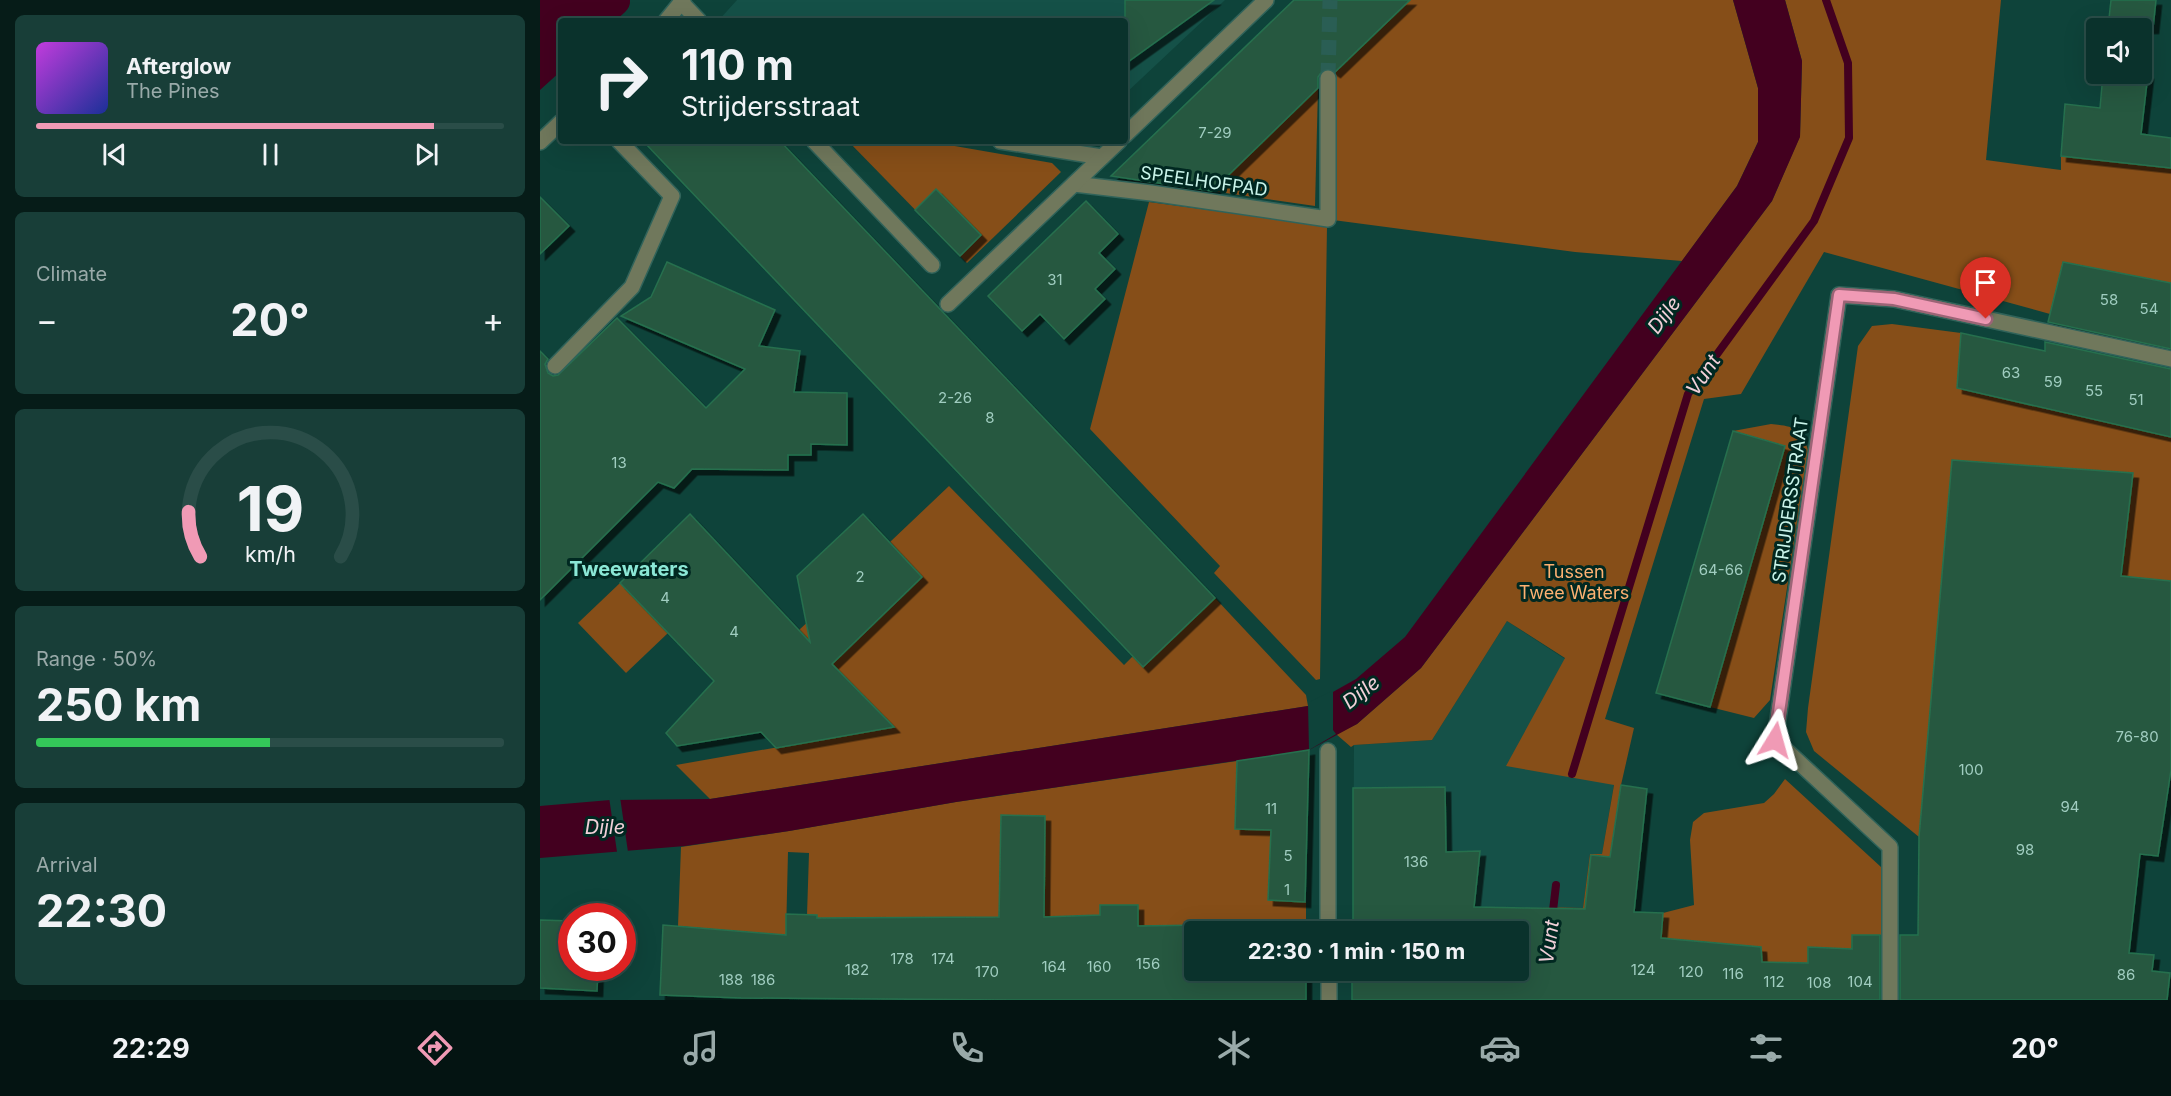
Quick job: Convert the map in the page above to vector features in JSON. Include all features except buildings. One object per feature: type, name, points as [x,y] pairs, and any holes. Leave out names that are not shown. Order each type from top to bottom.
[{"type":"street","points":[[1128,132],[1266,0]]},
{"type":"street","points":[[668,18],[682,1],[696,18]]},
{"type":"street","name":"SPEELHOFPAD","points":[[1074,184],[1162,194],[1328,219],[1328,78]]},
{"type":"street","points":[[540,142],[558,125]]},
{"type":"street","points":[[555,366],[632,287],[672,196],[623,144]]},
{"type":"street","points":[[817,144],[932,265]]},
{"type":"street","points":[[1018,144],[1102,158]]},
{"type":"street","points":[[948,304],[1116,144]]},
{"type":"street","name":"STRIJDERSSTRAAT","points":[[1890,1000],[1890,847],[1775,740],[1839,295],[1894,299],[2171,359]]},
{"type":"street","points":[[1328,751],[1328,921]]},
{"type":"street","points":[[1329,981],[1329,1000]]},
{"type":"shaded area","points":[[737,0],[1225,0],[1128,91],[1128,18],[721,18]]},
{"type":"shaded area","points":[[1507,621],[1565,659],[1614,784],[1602,854],[1590,854],[1583,908],[1474,907],[1472,921],[1353,921],[1354,745],[1432,740]]},
{"type":"green space","points":[[1410,0],[1733,0],[1758,88],[1758,142],[1737,186],[1682,261],[1575,252],[1333,220],[1336,71]]},
{"type":"green space","name":"Tussen Twee Waters","points":[[1785,0],[2001,0],[1986,160],[2061,170],[2061,156],[2171,168],[2171,283],[2063,262],[2050,314],[1824,252],[1741,394],[1704,399],[1605,719],[1634,728],[1621,785],[1621,858],[1591,855],[1585,909],[1539,907],[1583,908],[1590,854],[1602,854],[1614,785],[1506,766],[1565,658],[1507,621],[1432,740],[1351,747],[1336,734],[1357,724],[1421,668],[1772,201],[1800,136],[1802,61]]},
{"type":"green space","points":[[1318,88],[1315,206],[1212,191]]},
{"type":"green space","points":[[851,144],[943,144],[1052,163],[1061,172],[967,263]]},
{"type":"green space","points":[[1149,202],[1327,226],[1320,679],[1316,680],[1214,573],[1220,566],[1090,429]]},
{"type":"green space","points":[[1892,324],[1961,333],[1957,388],[2171,437],[2171,581],[2122,576],[2132,473],[1919,837],[1814,751],[1806,732],[1858,346],[1872,326]]},
{"type":"green space","points":[[1771,424],[1791,427],[1803,437],[1808,450],[1770,700],[1754,718],[1710,707],[1785,446],[1733,431]]},
{"type":"green space","points":[[949,486],[1124,665],[1133,656],[1143,667],[1215,598],[1306,695],[1308,706],[710,799],[676,765],[893,727],[799,630],[825,606],[922,577],[890,542]]},
{"type":"green space","points":[[620,583],[668,633],[626,673],[578,623]]},
{"type":"green space","points":[[1237,761],[1235,829],[1271,830],[1268,900],[1306,902],[1306,921],[1184,921],[1184,925],[1138,926],[1138,905],[1101,906],[1100,932],[1044,917],[1045,816],[1002,815],[998,942],[816,939],[817,915],[807,915],[809,853],[788,852],[786,935],[678,926],[681,847],[956,802]]},
{"type":"green space","points":[[1785,779],[1881,867],[1883,935],[1852,935],[1851,963],[1830,948],[1809,947],[1808,963],[1762,962],[1761,947],[1661,938],[1663,913],[1694,905],[1690,840],[1693,822],[1704,813],[1764,803]]},
{"type":"water","points":[[540,0],[630,0],[627,9],[618,18],[558,18],[558,74],[540,90]]},
{"type":"water","name":"Dijle","points":[[1733,0],[1785,0],[1802,61],[1800,137],[1772,201],[1421,668],[1357,724],[1309,750],[956,802],[789,831],[685,846],[540,858],[540,806],[610,800],[710,799],[1308,706],[1356,679],[1405,637],[1737,186],[1758,142],[1758,88]]},
{"type":"pier","points":[[1333,690],[1333,730],[1336,734],[1309,750],[1308,703]]},
{"type":"pier","points":[[609,797],[620,797],[628,852],[617,852]]},
{"type":"waterway","name":"Vunt","points":[[1572,774],[1688,394],[1814,221],[1849,138],[1848,63],[1826,0]]},
{"type":"waterway","name":"Vunt","points":[[1552,919],[1556,885]]},
{"type":"tunnel","points":[[1328,78],[1330,0]]},
{"type":"district","name":"Tweewaters","points":[[629,569]]},
{"type":"route","points":[[1775,740],[1839,295],[1894,299],[1986,319]]}]
